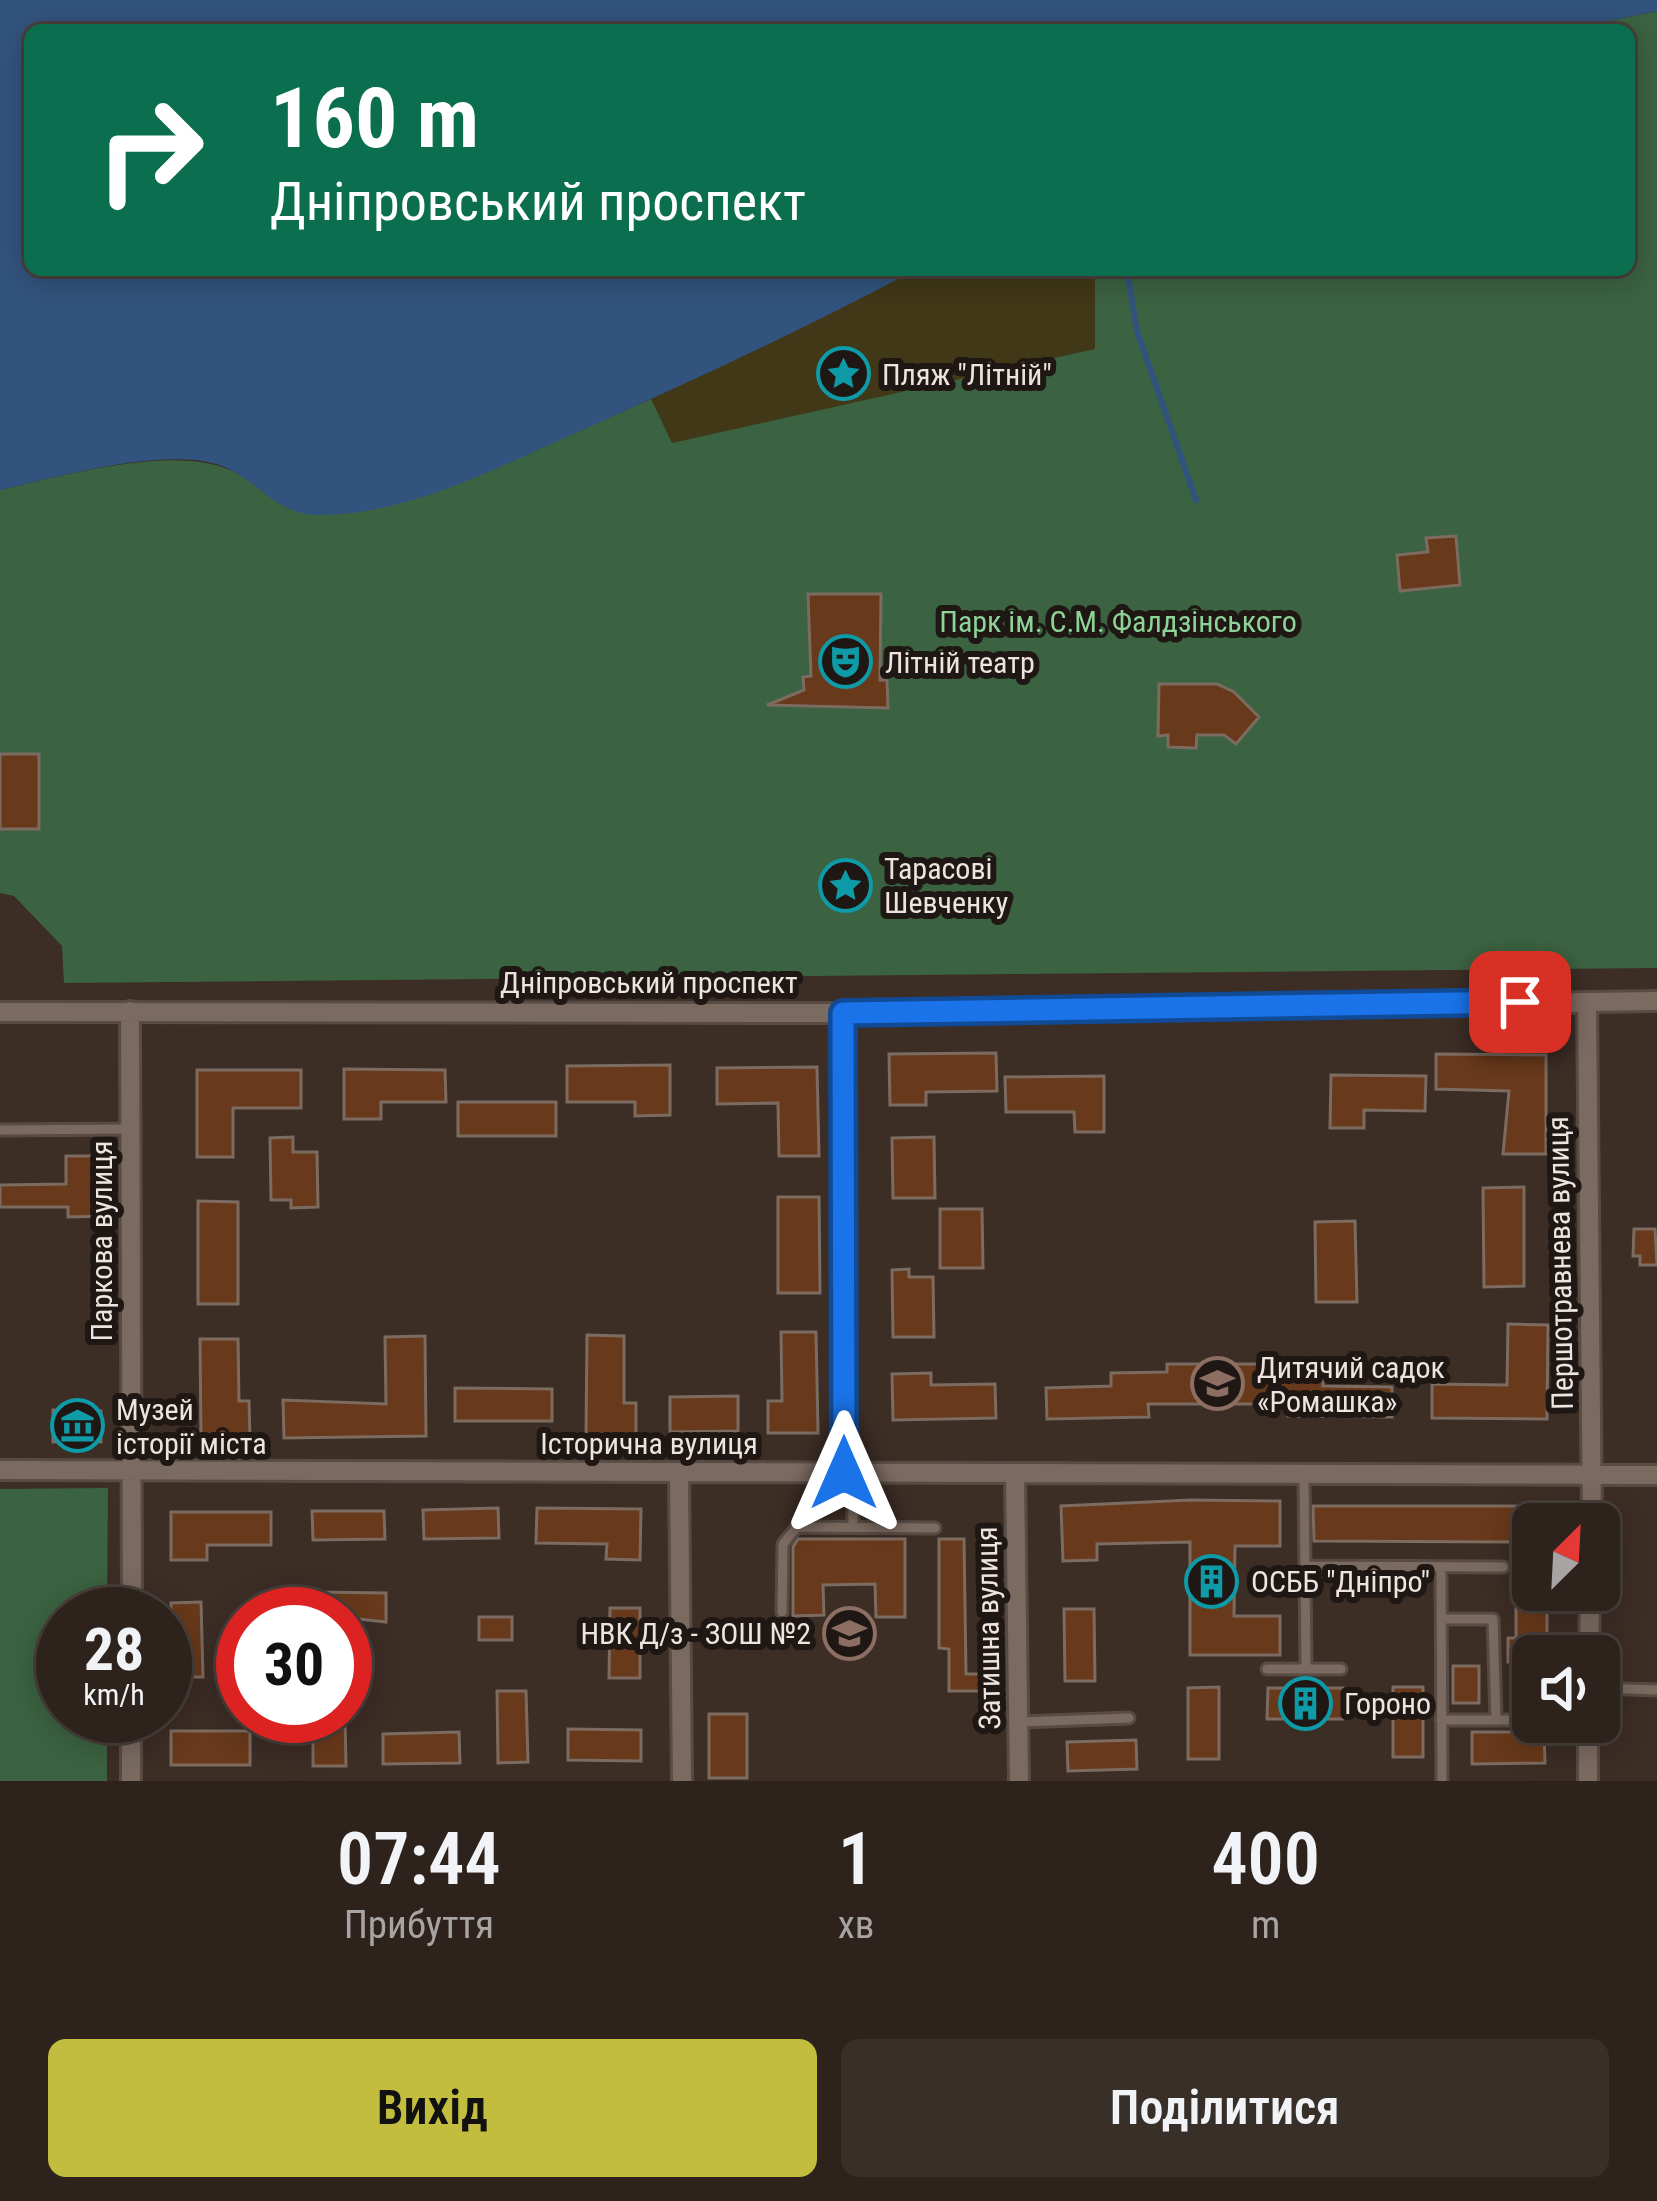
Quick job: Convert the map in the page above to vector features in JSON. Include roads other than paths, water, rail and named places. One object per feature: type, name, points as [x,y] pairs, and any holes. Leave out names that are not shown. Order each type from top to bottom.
[{"type":"street","name":"Дніпровський проспект","points":[[0,1012],[843,1013],[1657,1000]]},
{"type":"street","name":"Першотравнева вулиця","points":[[1587,1002],[1592,1503]]},
{"type":"street","name":"Паркова вулиця","points":[[130,1011],[132,1587]]},
{"type":"street","points":[[843,1013],[849,1473]]},
{"type":"street","name":"Історична вулиця","points":[[0,1470],[1657,1474]]},
{"type":"street","points":[[679,1474],[682,1781]]},
{"type":"street","name":"Затишна вулиця","points":[[1015,1474],[1019,1781]]},
{"type":"street","points":[[131,1743],[131,1781]]},
{"type":"street","points":[[1588,1743],[1588,1781]]},
{"type":"lane","points":[[0,1130],[130,1129]]},
{"type":"lane","points":[[849,1473],[853,1527]]},
{"type":"lane","points":[[1304,1473],[1306,1669]]},
{"type":"lane","points":[[782,1612],[783,1544],[790,1531],[935,1528]]},
{"type":"lane","points":[[1305,1566],[1503,1568]]},
{"type":"lane","points":[[1441,1567],[1442,1781]]},
{"type":"lane","points":[[1441,1619],[1493,1619],[1496,1720]]},
{"type":"lane","points":[[1267,1669],[1341,1669]]},
{"type":"lane","points":[[1620,1689],[1657,1690]]},
{"type":"lane","points":[[1019,1722],[1129,1718]]},
{"type":"lane","points":[[1441,1720],[1512,1720]]},
{"type":"water","points":[[0,0],[1657,0],[1657,11],[1595,24],[24,24],[24,276],[903,276],[748,354],[484,474],[386,507],[353,513],[303,513],[276,502],[230,469],[193,460],[108,466],[0,490]]},
{"type":"waterway","points":[[1128,276],[1137,331],[1196,500]]},
{"type":"place","name":"Пляж \"Літній\"","points":[[843,374]]},
{"type":"place","name":"Літній театр","points":[[846,662]]},
{"type":"place","name":"Тарасові Шевченку","points":[[845,885]]},
{"type":"place","name":"Дитячий садок «Ромашка»","points":[[1218,1384]]},
{"type":"place","name":"Музей історії міста","points":[[77,1426]]},
{"type":"place","name":"ОСББ \"Днiпро\"","points":[[1212,1581]]},
{"type":"place","name":"НВК Д/з - ЗОШ №2","points":[[850,1633]]},
{"type":"place","name":"Гороно","points":[[1305,1703]]},
{"type":"park label","name":"Парк ім. С.М. Фалдзінського","points":[[1118,621]]}]
